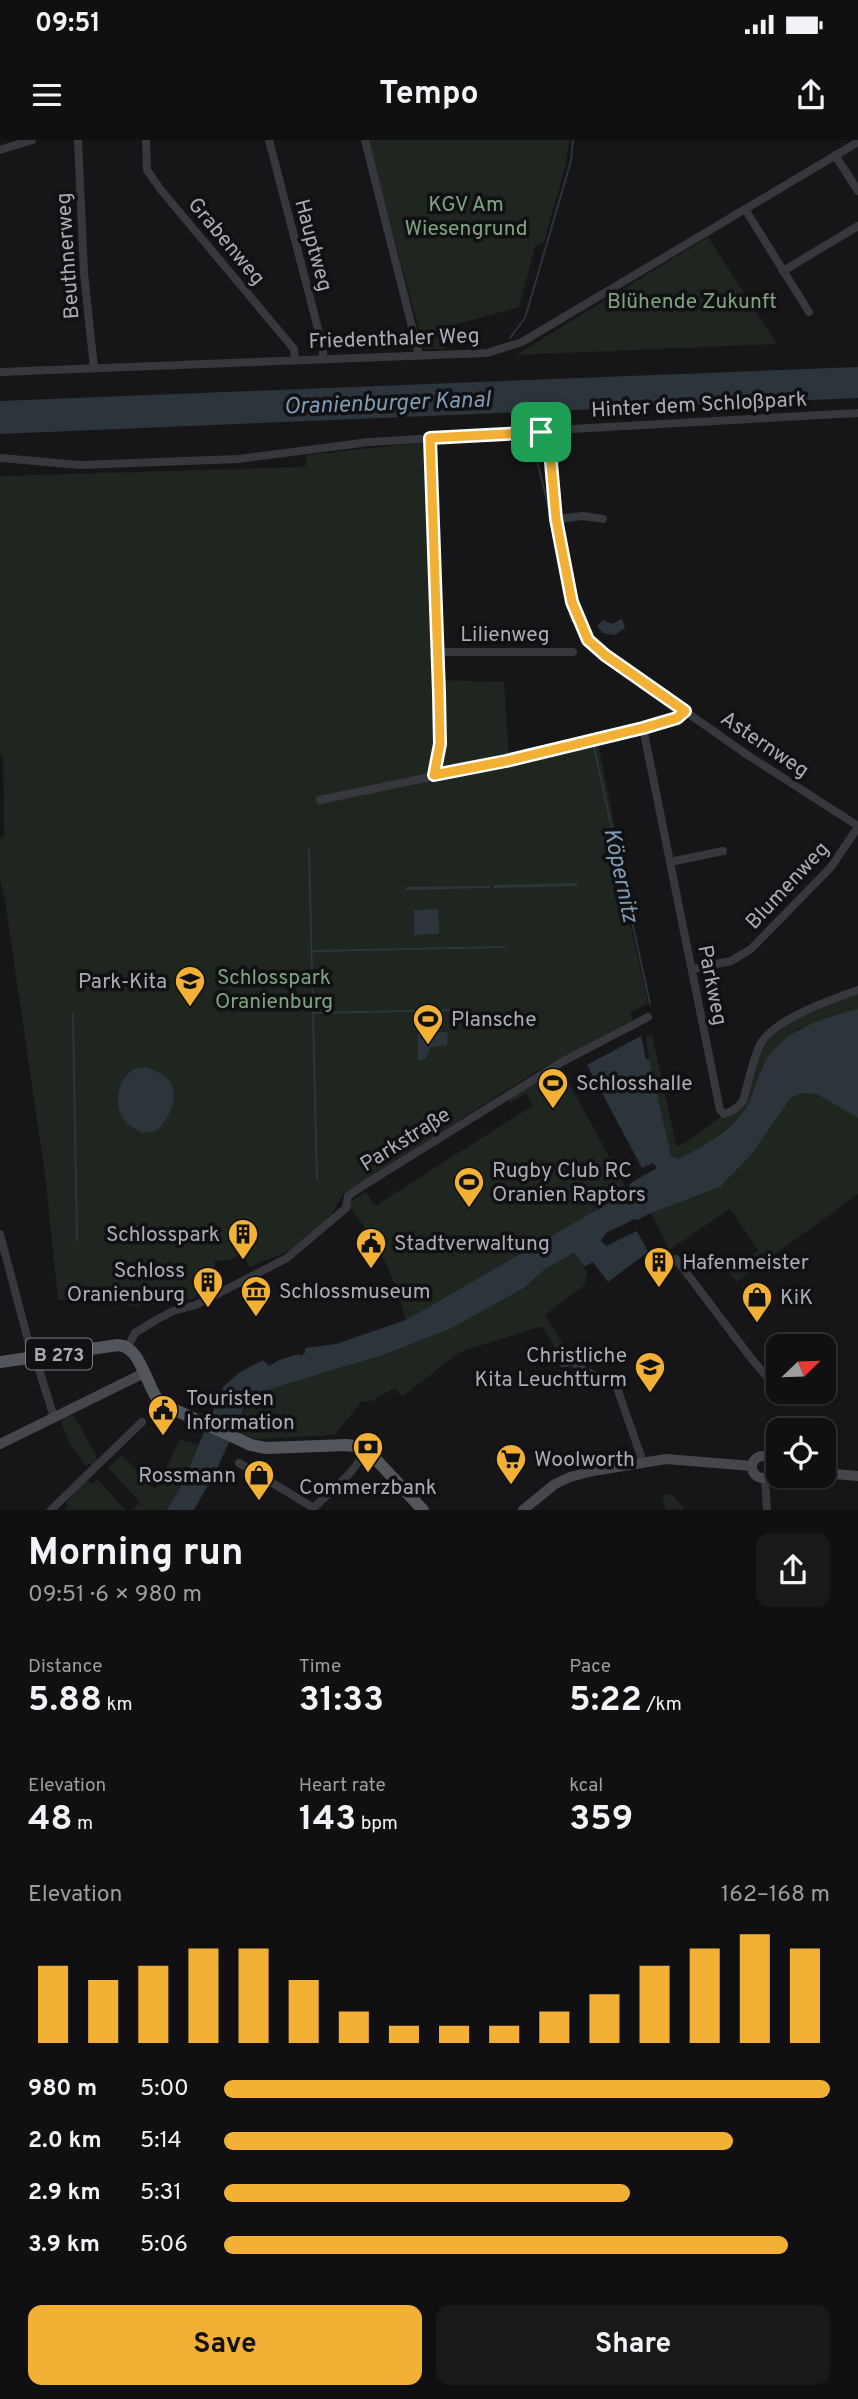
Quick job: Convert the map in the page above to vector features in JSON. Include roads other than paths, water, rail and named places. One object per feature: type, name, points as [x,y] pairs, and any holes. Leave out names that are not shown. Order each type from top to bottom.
[{"type":"main road","name":"B 273","points":[[0,1362],[123,1346]]},
{"type":"main road","points":[[123,1346],[134,1352],[153,1394],[160,1402],[251,1445],[266,1448],[347,1445],[365,1449],[423,1510]]},
{"type":"main road","points":[[0,1444],[144,1373]]},
{"type":"main road","points":[[752,1466],[758,1458],[766,1457]]},
{"type":"main road","points":[[523,1510],[542,1493],[570,1477],[643,1462],[666,1458],[752,1466]]},
{"type":"main road","points":[[752,1466],[755,1475],[765,1478]]},
{"type":"main road","points":[[836,1474],[858,1476]]},
{"type":"street","points":[[0,150],[33,140]]},
{"type":"street","name":"Beuthnerweg","points":[[78,140],[85,273],[94,369]]},
{"type":"street","name":"Grabenweg","points":[[146,140],[148,170],[154,180],[294,349],[295,359]]},
{"type":"street","name":"Hauptweg","points":[[269,140],[323,348],[323,358]]},
{"type":"street","points":[[365,140],[419,355]]},
{"type":"street","name":"Friedenthaler Weg","points":[[0,372],[487,353],[522,342],[858,142]]},
{"type":"street","points":[[835,155],[858,191]]},
{"type":"street","points":[[745,209],[808,312]]},
{"type":"street","points":[[783,271],[858,226]]},
{"type":"street","name":"Hinter dem Schloßpark","points":[[0,458],[80,465],[238,459],[369,442],[541,432],[547,435],[554,429],[858,412]]},
{"type":"street","name":"Asternweg","points":[[547,435],[556,519],[572,602],[588,640],[685,711],[858,826]]},
{"type":"street","name":"Lilienweg","points":[[430,438],[440,744],[434,775]]},
{"type":"street","points":[[556,519],[583,516],[603,519]]},
{"type":"street","name":"Lilienweg","points":[[438,652],[572,652]]},
{"type":"street","points":[[320,800],[506,761],[643,728],[677,718],[685,711]]},
{"type":"street","name":"Parkweg","points":[[643,728],[718,1102],[724,1114],[736,1109],[743,1101],[762,1042],[776,1028],[816,1005],[858,990]]},
{"type":"street","name":"Blumenweg","points":[[693,969],[731,961],[751,949],[831,867],[858,826]]},
{"type":"street","points":[[670,862],[723,851]]},
{"type":"street","name":"Parkstraße","points":[[123,1346],[135,1333],[156,1320],[173,1311],[195,1305],[287,1258],[346,1208],[348,1196],[356,1190],[562,1062],[648,1017]]},
{"type":"street","points":[[0,1238],[29,1344]]},
{"type":"street","points":[[669,1263],[676,1259],[766,1376]]},
{"type":"street","points":[[35,1357],[54,1417]]},
{"type":"street","points":[[563,1363],[573,1362],[585,1371],[612,1382],[617,1388],[643,1462]]},
{"type":"street","points":[[51,1510],[142,1422]]},
{"type":"street","points":[[239,1463],[313,1509],[349,1473],[365,1449]]},
{"type":"street","points":[[765,1478],[766,1510]]},
{"type":"water","name":"Oranienburger Kanal","points":[[858,367],[858,398],[0,434],[0,401]]},
{"type":"water","points":[[622,619],[625,628],[615,635],[603,633],[597,626],[603,620],[612,624]]},
{"type":"water","points":[[577,883],[577,886],[494,888],[494,885]]},
{"type":"water","points":[[406,887],[490,888],[406,890]]},
{"type":"water","points":[[438,909],[439,934],[414,935],[414,910]]},
{"type":"water","points":[[858,1009],[858,1118],[817,1094],[801,1093],[790,1099],[751,1155],[720,1187],[635,1219],[606,1233],[601,1241],[606,1246],[637,1231],[648,1252],[608,1282],[593,1262],[584,1267],[574,1253],[545,1269],[524,1288],[450,1329],[383,1355],[273,1388],[257,1396],[244,1408],[217,1469],[194,1510],[166,1510],[178,1492],[224,1386],[240,1372],[263,1360],[269,1366],[298,1354],[301,1356],[305,1353],[305,1348],[336,1344],[406,1320],[622,1195],[632,1182],[657,1168],[653,1163],[642,1168],[587,1065],[641,1036],[646,1059],[649,1059],[671,1156],[679,1159],[717,1137],[734,1123],[747,1106],[765,1061],[784,1040],[814,1023]]},
{"type":"water","name":"Plansche","points":[[418,1032],[448,1032],[447,1045],[431,1047],[426,1058],[418,1061]]},
{"type":"water","points":[[146,1067],[170,1082],[174,1093],[170,1112],[163,1124],[156,1130],[143,1133],[123,1118],[118,1095],[129,1073],[136,1068]]},
{"type":"waterway","name":"Köpernitz","points":[[510,338],[525,318],[571,161],[573,140]]},
{"type":"waterway","name":"Köpernitz","points":[[531,439],[546,496],[572,622]]},
{"type":"waterway","name":"Köpernitz","points":[[594,747],[650,1004]]},
{"type":"waterway","points":[[309,848],[317,1180]]},
{"type":"waterway","points":[[314,951],[505,947]]},
{"type":"waterway","points":[[314,1013],[456,1010]]},
{"type":"waterway","points":[[73,1014],[77,1241]]},
{"type":"place","name":"Park-Kita","points":[[190,1008]]},
{"type":"place","name":"Plansche","points":[[428,1046]]},
{"type":"place","name":"Schlosshalle","points":[[553,1110]]},
{"type":"place","name":"Rugby Club RC Oranien Raptors","points":[[469,1209]]},
{"type":"place","name":"Schlosspark","points":[[243,1261]]},
{"type":"place","name":"Stadtverwaltung","points":[[371,1270]]},
{"type":"place","name":"Hafenmeister","points":[[659,1289]]},
{"type":"place","name":"Schloss Oranienburg","points":[[208,1309]]},
{"type":"place","name":"Schlossmuseum","points":[[256,1318]]},
{"type":"place","name":"KiK","points":[[757,1324]]},
{"type":"place","name":"Christliche Kita Leuchtturm","points":[[650,1394]]},
{"type":"place","name":"Touristen Information","points":[[163,1437]]},
{"type":"place","name":"Commerzbank","points":[[368,1474]]},
{"type":"place","name":"Woolworth","points":[[511,1486]]},
{"type":"place","name":"Rossmann","points":[[259,1502]]},
{"type":"park label","name":"KGV Am Wiesengrund","points":[[466,216]]},
{"type":"park label","name":"Blühende Zukunft","points":[[692,301]]},
{"type":"park label","name":"Schlosspark Oranienburg","points":[[274,989]]}]
